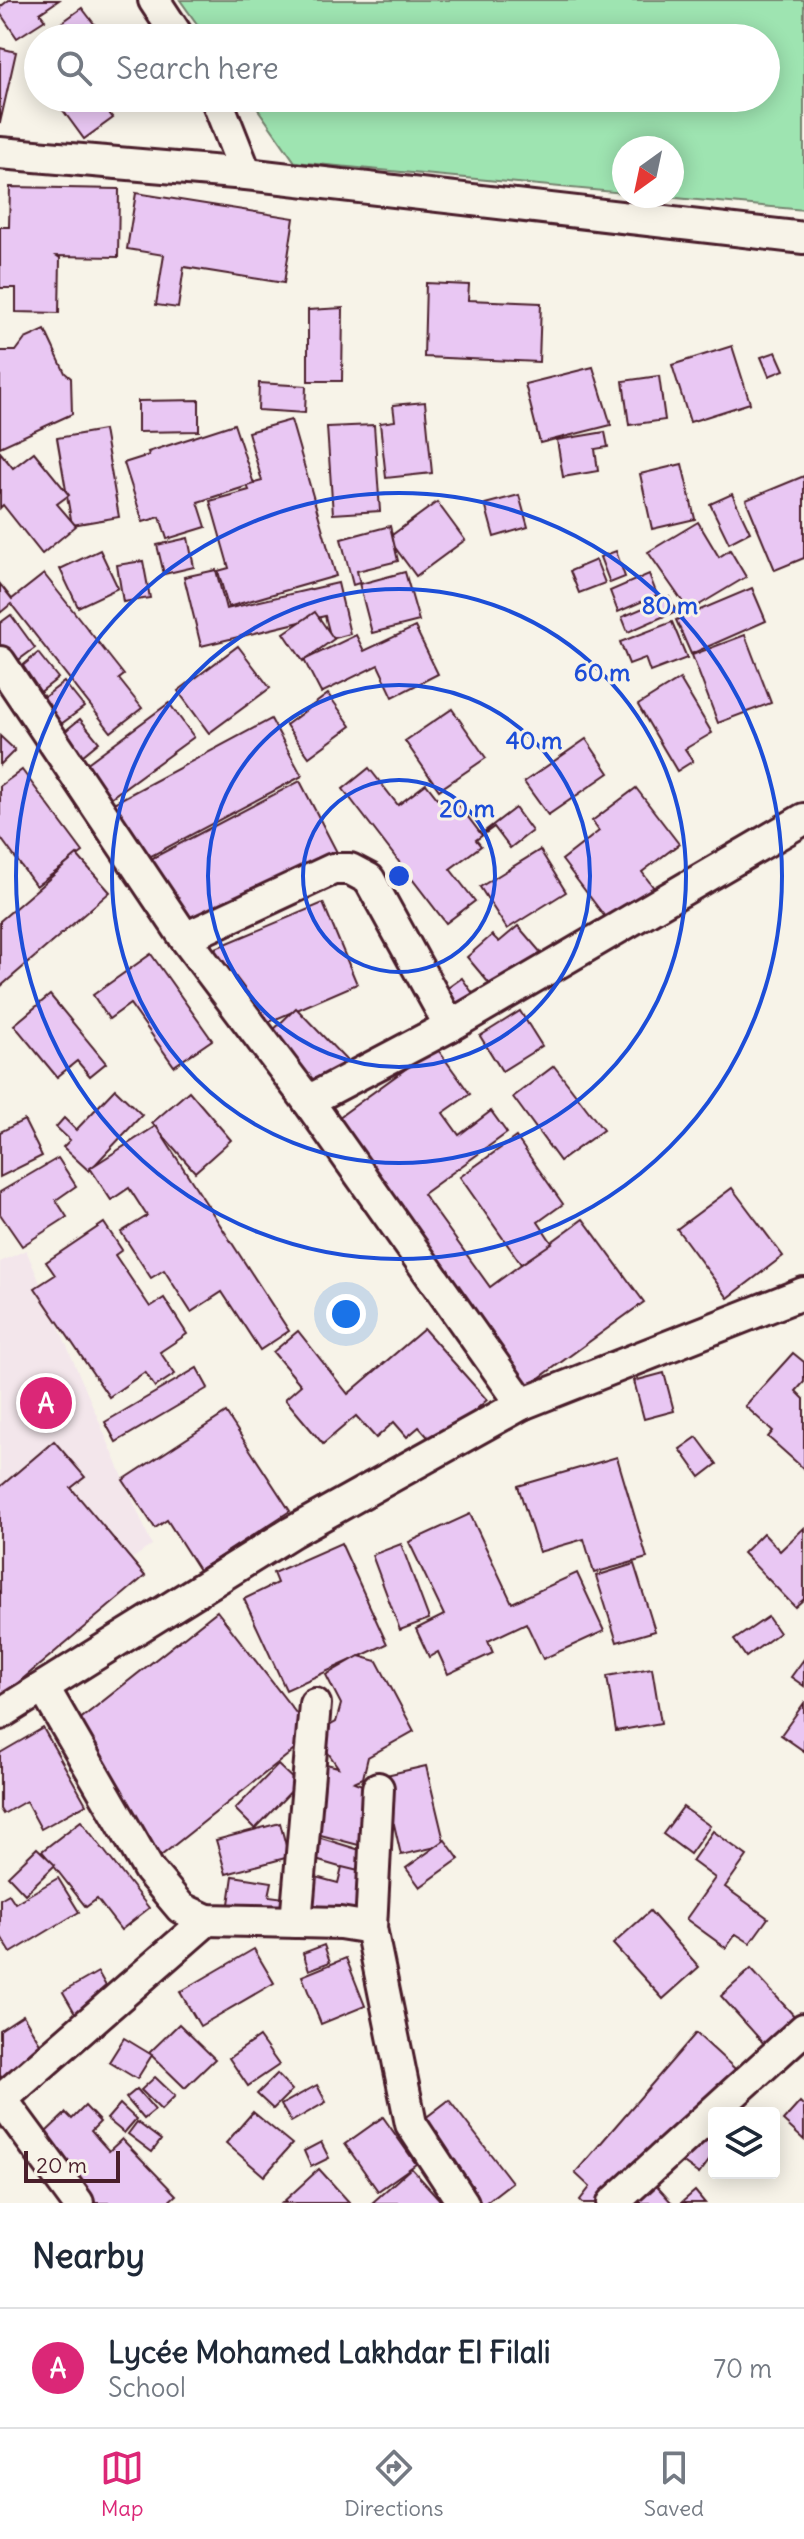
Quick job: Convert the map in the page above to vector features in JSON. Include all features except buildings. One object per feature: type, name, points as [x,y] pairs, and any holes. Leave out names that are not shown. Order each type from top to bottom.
[{"type":"street","points":[[154,0],[170,24]]},
{"type":"street","points":[[222,112],[246,174]]},
{"type":"street","points":[[0,153],[246,174],[804,238]]},
{"type":"street","points":[[2,670],[185,938],[308,1101],[522,1404]]},
{"type":"street","points":[[308,1101],[450,1026],[804,819]]},
{"type":"street","points":[[185,938],[333,869],[358,871],[369,879],[450,1026]]},
{"type":"street","points":[[0,1714],[292,1532],[522,1404],[804,1293]]},
{"type":"street","points":[[44,1688],[149,1870],[181,1908],[207,1920],[371,1928]]},
{"type":"street","points":[[296,1922],[315,1704]]},
{"type":"street","points":[[378,1788],[371,1928],[411,2124],[463,2203]]},
{"type":"street","points":[[78,2203],[1,2098],[207,1920]]},
{"type":"street","points":[[613,2203],[804,2029]]},
{"type":"shaded area","points":[[26,1250],[152,1545],[0,1651],[0,1262]]},
{"type":"green space","points":[[180,0],[804,0],[804,210],[684,199],[684,136],[612,136],[612,192],[295,162],[260,112],[780,112],[780,24],[197,24]]},
{"type":"place","name":"Lycée Mohamed Lakhdar El Filali","points":[[46,1403]]}]
